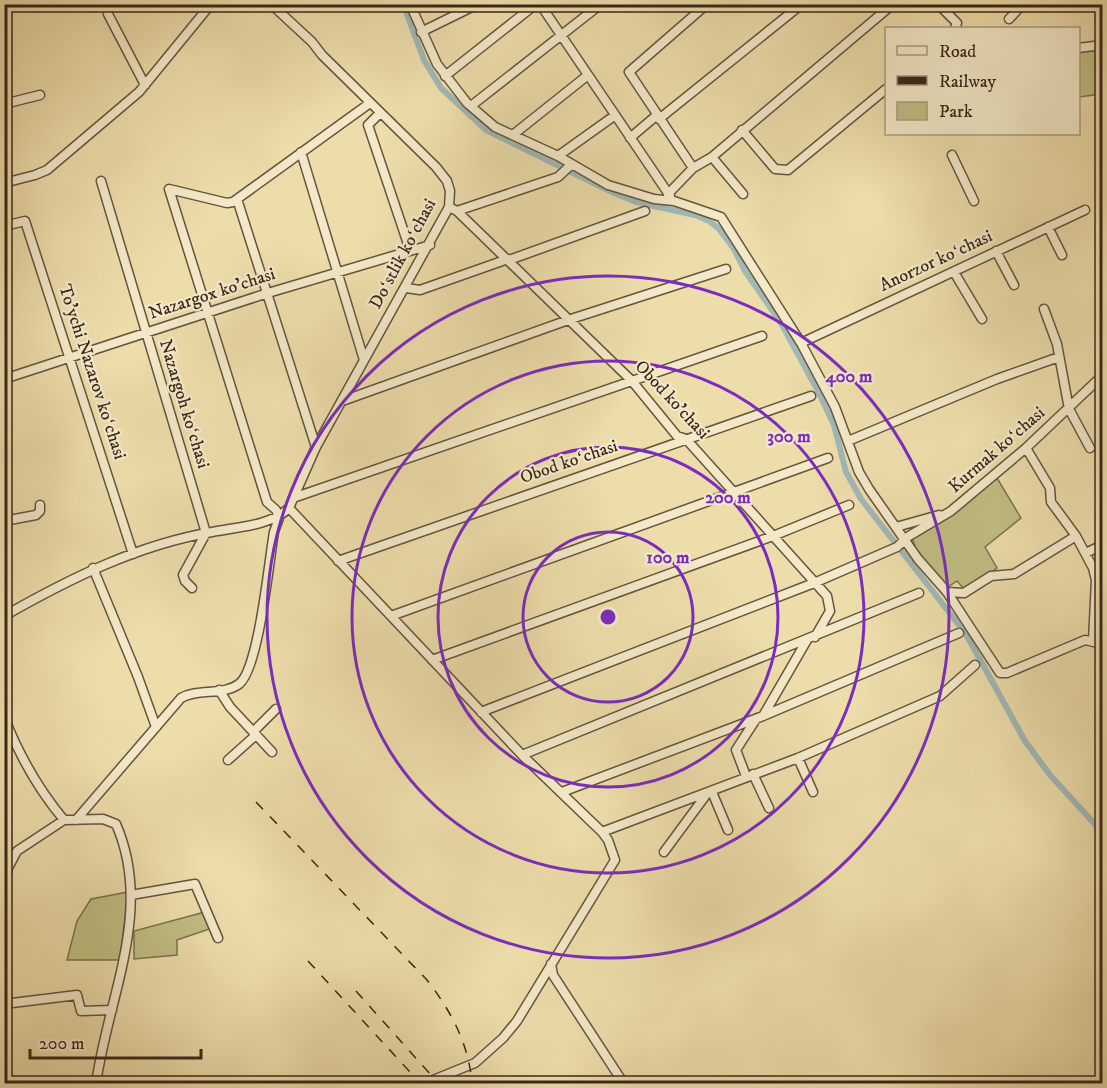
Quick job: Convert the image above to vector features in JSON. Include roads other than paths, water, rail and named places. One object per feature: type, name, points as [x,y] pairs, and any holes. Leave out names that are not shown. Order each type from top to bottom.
[{"type":"street","points":[[4,183],[35,176],[47,170],[113,116],[145,85],[211,4]]},
{"type":"street","name":"Doʻstlik koʻchasi","points":[[271,4],[312,42],[447,181],[453,209],[430,245],[364,360],[345,400],[316,447],[289,508]]},
{"type":"street","points":[[410,4],[421,32],[445,75],[471,106],[495,127],[558,156],[608,185],[654,199],[671,197],[721,217],[801,343],[835,407],[859,472],[896,527],[901,543],[947,592],[1000,673],[1007,673],[1085,640],[1093,640],[1102,644]]},
{"type":"street","points":[[421,32],[478,4]]},
{"type":"street","points":[[445,75],[538,4],[671,197]]},
{"type":"street","points":[[471,106],[601,4]]},
{"type":"street","points":[[693,168],[630,75],[629,69],[707,4]]},
{"type":"street","points":[[630,138],[802,4]]},
{"type":"street","points":[[671,197],[693,168],[712,157],[893,4]]},
{"type":"street","points":[[938,4],[957,23],[955,27]]},
{"type":"street","points":[[1009,20],[1023,4]]},
{"type":"street","points":[[108,14],[145,85]]},
{"type":"street","points":[[1080,48],[1102,45]]},
{"type":"street","points":[[514,134],[588,75]]},
{"type":"street","points":[[742,130],[775,169],[788,170],[885,90]]},
{"type":"street","points":[[4,104],[40,95]]},
{"type":"street","points":[[279,518],[276,510],[267,502],[169,189],[227,203],[237,199],[370,103]]},
{"type":"street","points":[[380,113],[368,125],[410,250]]},
{"type":"street","points":[[558,156],[614,116]]},
{"type":"street","points":[[301,152],[364,360]]},
{"type":"street","points":[[952,155],[974,201]]},
{"type":"street","points":[[712,157],[743,195]]},
{"type":"street","points":[[453,209],[562,175],[572,164]]},
{"type":"street","name":"Nazargoh koʻchasi","points":[[101,181],[206,533]]},
{"type":"street","points":[[237,199],[316,447]]},
{"type":"street","name":"Obod ko'chasi","points":[[453,209],[571,319],[632,381],[677,436],[686,439],[814,583],[830,603],[828,617],[811,638]]},
{"type":"street","name":"Anorzor koʻchasi","points":[[801,343],[1085,210]]},
{"type":"street","points":[[406,288],[420,290],[645,211]]},
{"type":"street","name":"To'ychi Nazarov koʻchasi","points":[[4,226],[25,221],[133,554]]},
{"type":"street","points":[[1048,227],[1062,255]]},
{"type":"street","name":"Nazargox ko'chasi","points":[[4,379],[268,293],[430,245]]},
{"type":"street","points":[[996,251],[1014,285]]},
{"type":"street","points":[[345,400],[571,319],[726,269]]},
{"type":"street","points":[[954,272],[982,319]]},
{"type":"street","points":[[1044,309],[1059,357],[1069,409],[1090,448]]},
{"type":"street","points":[[293,498],[762,336]]},
{"type":"street","points":[[848,441],[997,379],[1059,357]]},
{"type":"street","name":"Kurmak koʻchasi","points":[[901,543],[951,511],[1026,448],[1102,376]]},
{"type":"street","name":"Obod koʻchasi","points":[[338,561],[811,396]]},
{"type":"street","points":[[1026,448],[1050,488],[1051,502],[1086,553],[1096,580],[1093,640]]},
{"type":"street","points":[[391,616],[828,458]]},
{"type":"street","points":[[4,521],[36,515],[40,505]]},
{"type":"street","points":[[432,660],[773,536],[849,505]]},
{"type":"street","points":[[76,820],[181,698],[189,693],[219,690],[239,684],[250,664],[264,602],[274,532],[279,518],[289,508],[481,712],[602,832],[608,840],[615,860],[517,1021],[503,1038],[475,1063],[423,1083]]},
{"type":"street","points":[[896,527],[951,511]]},
{"type":"street","points":[[4,616],[93,568],[206,533],[279,518]]},
{"type":"street","points":[[192,588],[183,575],[206,533]]},
{"type":"street","points":[[947,592],[964,593],[991,576],[1014,574],[1076,536]]},
{"type":"street","points":[[481,712],[814,583],[901,543]]},
{"type":"street","points":[[1086,553],[1102,545]]},
{"type":"street","points":[[93,568],[156,727]]},
{"type":"street","points":[[522,754],[919,593]]},
{"type":"street","points":[[562,792],[760,718],[959,633]]},
{"type":"street","points":[[769,808],[736,750],[760,718],[811,638]]},
{"type":"street","points":[[602,832],[798,758],[940,696],[975,665]]},
{"type":"street","points":[[219,690],[230,707],[272,752]]},
{"type":"street","points":[[228,760],[276,710]]},
{"type":"street","points":[[4,717],[18,751],[47,800],[64,820]]},
{"type":"street","points":[[798,758],[813,792]]},
{"type":"street","points":[[709,793],[728,830]]},
{"type":"street","points":[[664,852],[709,793]]},
{"type":"street","points":[[4,888],[8,868],[18,851],[64,820],[111,820],[116,824],[130,872],[128,936],[96,1083]]},
{"type":"street","points":[[131,895],[195,884],[218,938]]},
{"type":"street","points":[[551,963],[553,975],[624,1083]]},
{"type":"street","points":[[4,1004],[77,995],[81,1011],[112,1010]]},
{"type":"waterway","points":[[403,4],[424,60],[441,88],[486,130],[614,193],[636,202],[695,215],[709,221],[719,229],[781,323],[818,391],[834,425],[846,472],[861,499],[966,634],[1025,741],[1050,775],[1102,832]]},
{"type":"railway","points":[[256,802],[427,980],[451,1016],[463,1042],[472,1084]]},
{"type":"railway","points":[[308,961],[421,1084]]},
{"type":"railway","points":[[356,991],[439,1084]]}]
